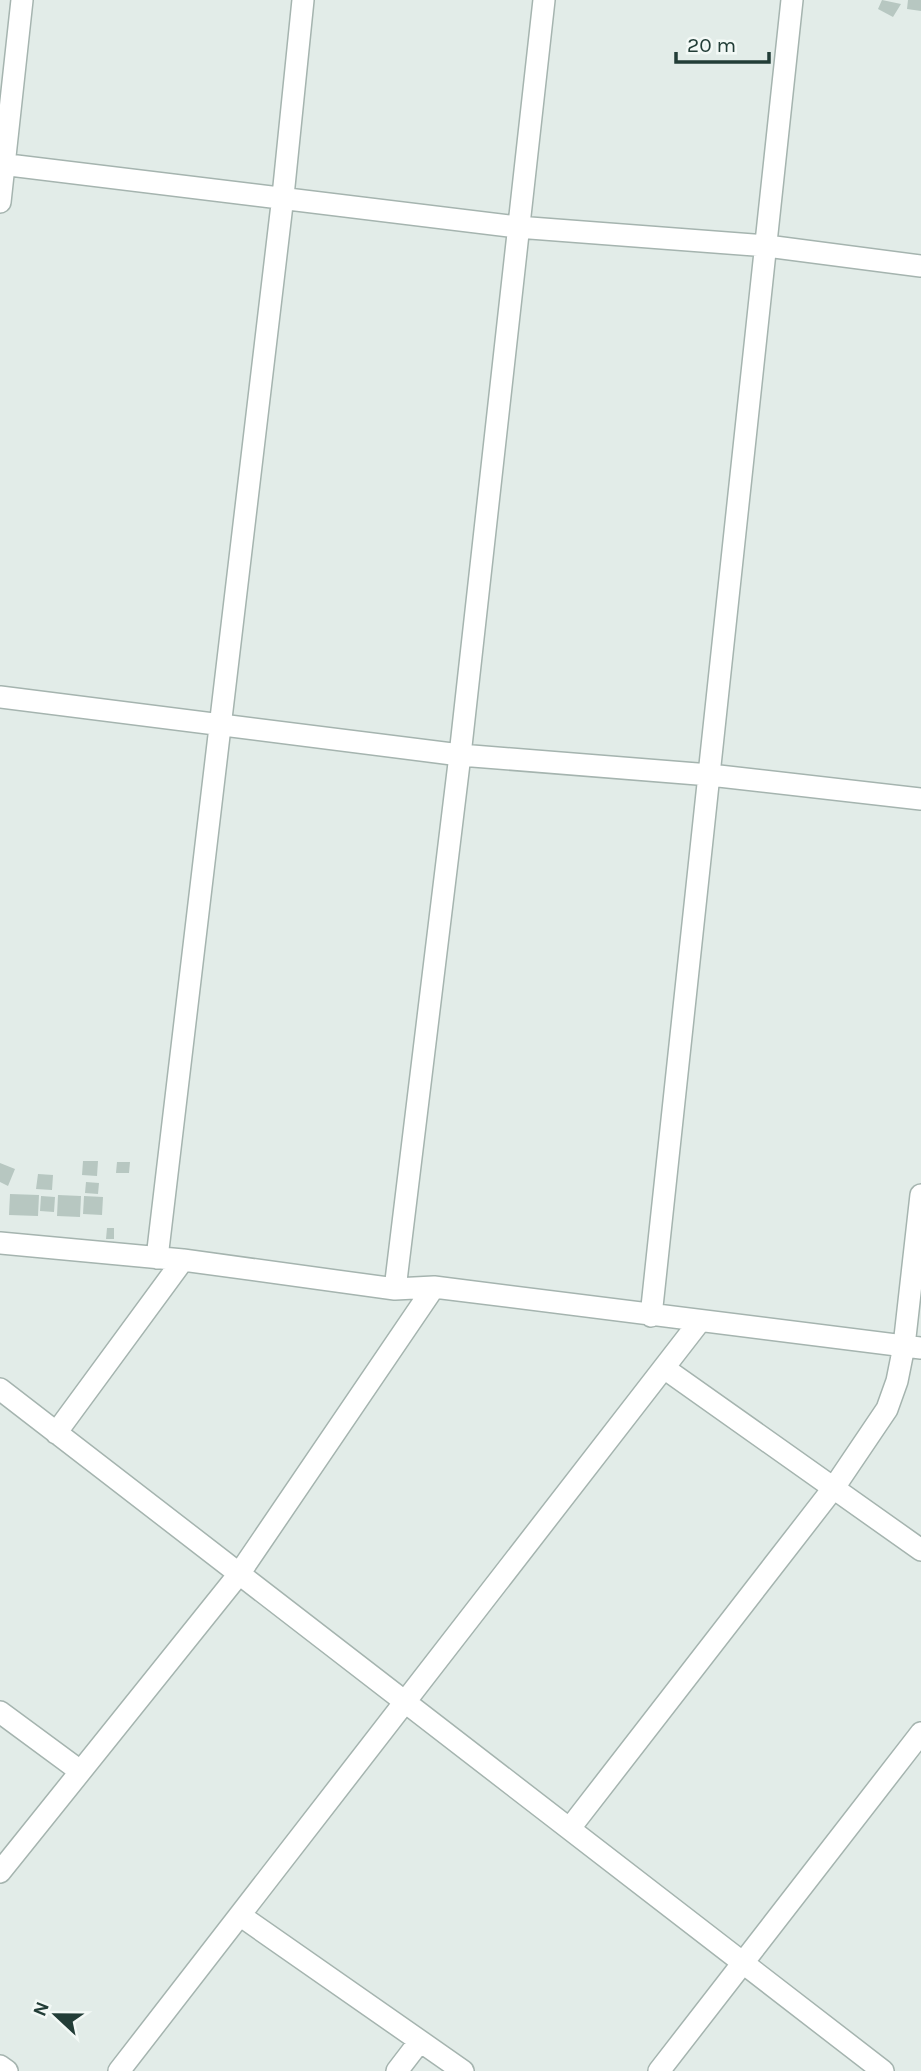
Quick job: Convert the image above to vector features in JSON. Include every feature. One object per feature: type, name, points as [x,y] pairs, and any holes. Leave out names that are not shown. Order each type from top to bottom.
[{"type":"street","points":[[0,202],[2,164],[22,0]]},
{"type":"street","points":[[158,1258],[283,196],[303,0]]},
{"type":"street","points":[[395,1289],[460,755],[544,0]]},
{"type":"street","points":[[651,1316],[792,0]]},
{"type":"street","points":[[2,164],[283,196],[517,227],[767,246],[921,265]]},
{"type":"street","points":[[0,697],[460,755],[710,775],[921,799]]},
{"type":"street","points":[[570,1828],[835,1486],[887,1409],[912,1347],[921,1195]]},
{"type":"street","points":[[0,1244],[183,1260],[395,1289],[434,1287],[912,1347]]},
{"type":"street","points":[[56,1433],[183,1260]]},
{"type":"street","points":[[0,1872],[239,1574],[434,1287]]},
{"type":"street","points":[[119,2071],[242,1916],[404,1701],[701,1321]]},
{"type":"street","points":[[664,1368],[835,1486],[921,1550]]},
{"type":"street","points":[[0,1389],[743,1960],[883,2071]]},
{"type":"street","points":[[0,1712],[80,1772]]},
{"type":"street","points":[[659,2071],[921,1733]]},
{"type":"street","points":[[242,1916],[463,2071]]},
{"type":"street","points":[[397,2071],[420,2041]]},
{"type":"street","points":[[0,2066],[7,2071]]},
{"type":"building","points":[[882,0],[901,4],[893,17],[878,9]]},
{"type":"building","points":[[908,0],[921,0],[921,11],[907,9]]},
{"type":"building","points":[[83,1161],[98,1161],[97,1176],[82,1175]]},
{"type":"building","points":[[117,1162],[130,1162],[129,1173],[116,1173]]},
{"type":"building","points":[[0,1163],[15,1169],[8,1186],[0,1182]]},
{"type":"building","points":[[38,1174],[53,1175],[52,1190],[36,1189]]},
{"type":"building","points":[[86,1182],[99,1183],[98,1194],[85,1193]]},
{"type":"building","points":[[10,1194],[39,1195],[38,1216],[9,1215]]},
{"type":"building","points":[[58,1195],[81,1196],[80,1217],[57,1216]]},
{"type":"building","points":[[41,1196],[55,1197],[54,1212],[40,1211]]},
{"type":"building","points":[[84,1196],[103,1197],[102,1215],[83,1214]]},
{"type":"building","points":[[107,1228],[114,1228],[114,1239],[106,1239]]}]
